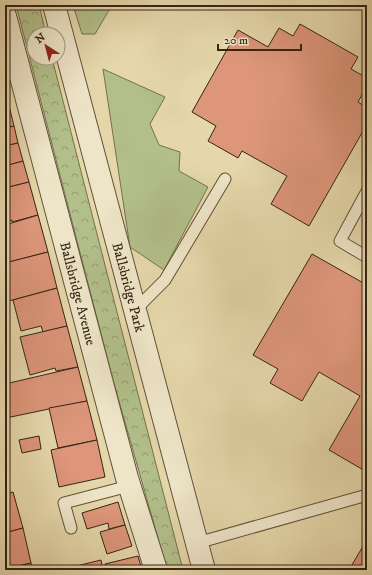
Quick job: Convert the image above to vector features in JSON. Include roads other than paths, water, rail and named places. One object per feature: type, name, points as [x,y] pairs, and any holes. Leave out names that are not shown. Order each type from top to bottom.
[{"type":"street","name":"Ballsbridge Park","points":[[54,5],[204,570]]},
{"type":"street","name":"Ballsbridge Avenue","points":[[5,16],[9,48],[129,486],[156,570]]},
{"type":"lane","points":[[135,310],[165,280],[225,179]]},
{"type":"lane","points":[[367,191],[340,242],[367,257]]},
{"type":"lane","points":[[71,528],[64,503],[129,486]]},
{"type":"lane","points":[[197,542],[367,495]]}]
